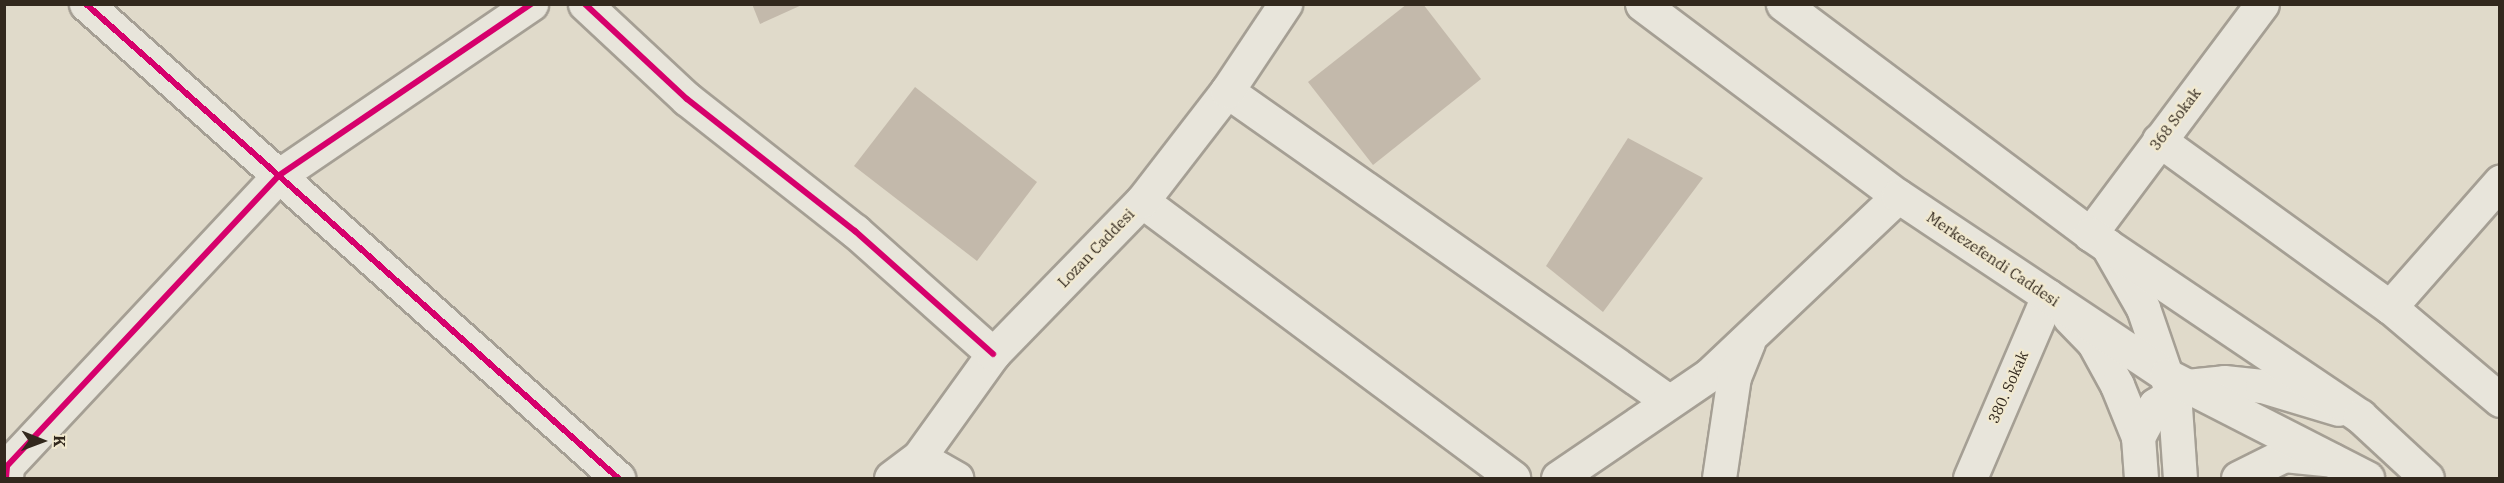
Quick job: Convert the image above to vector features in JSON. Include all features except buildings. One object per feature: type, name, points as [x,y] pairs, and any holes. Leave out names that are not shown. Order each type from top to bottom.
[{"type":"street","points":[[86,4],[618,478]]},
{"type":"street","points":[[6,469],[278,176],[531,4]]},
{"type":"street","points":[[585,4],[687,99],[855,231],[993,354]]},
{"type":"street","name":"Lozan Caddesi","points":[[891,478],[919,457],[993,354],[1142,201],[1227,92],[1285,4]]},
{"type":"street","name":"Merkezefendi Caddesi","points":[[1642,4],[1898,196],[2048,296],[2175,385],[2367,478]]},
{"type":"street","points":[[1783,4],[2098,240],[2360,416],[2427,478]]},
{"type":"street","name":"368 Sokak","points":[[2098,240],[2159,140],[2262,4]]},
{"type":"street","points":[[1227,92],[1667,400]]},
{"type":"street","points":[[2159,140],[2390,307],[2499,400]]},
{"type":"street","points":[[2390,307],[2499,182]]},
{"type":"street","points":[[1558,478],[1667,400],[1709,375],[1898,196]]},
{"type":"street","points":[[1142,201],[1513,478]]},
{"type":"street","points":[[2098,240],[2143,308],[2175,385],[2180,478]]},
{"type":"street","points":[[2048,296],[2094,343],[2138,437],[2141,478]]},
{"type":"street","name":"380. Sokak","points":[[1970,478],[2048,296]]},
{"type":"street","points":[[1719,478],[1734,377],[1751,335]]},
{"type":"street","points":[[2138,437],[2155,405],[2175,385],[2224,382],[2262,386],[2360,416]]},
{"type":"street","points":[[2238,478],[2284,455],[2331,460]]},
{"type":"street","points":[[919,457],[956,478]]},
{"type":"cycle path","points":[[86,4],[618,478]]},
{"type":"cycle path","points":[[6,478],[7,466],[278,176],[531,4]]},
{"type":"cycle path","points":[[585,4],[687,99],[855,231],[993,354]]}]
